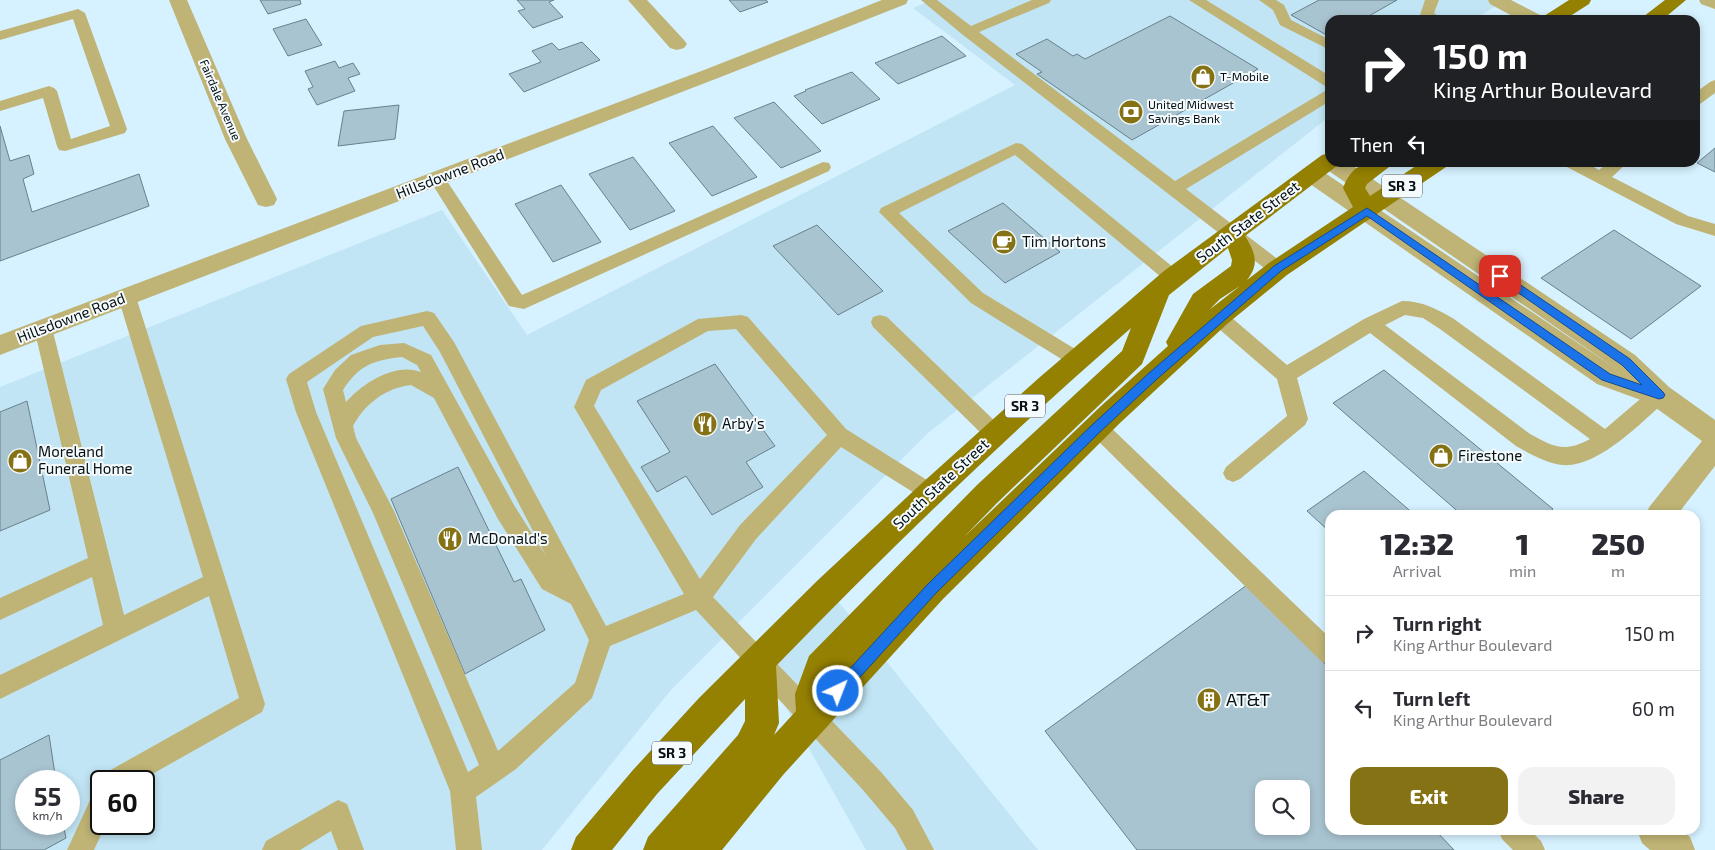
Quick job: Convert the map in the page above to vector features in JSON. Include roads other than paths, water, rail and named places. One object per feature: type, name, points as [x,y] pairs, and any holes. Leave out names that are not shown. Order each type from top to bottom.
[{"type":"main road","points":[[1559,15],[1582,0]]},
{"type":"main road","points":[[1656,15],[1677,0]]},
{"type":"main road","name":"South State Street","points":[[589,850],[645,782],[760,661],[829,590],[931,493],[1078,360],[1166,284],[1325,165]]},
{"type":"main road","points":[[1357,180],[1374,167]]},
{"type":"main road","name":"SR 3","points":[[699,850],[771,764],[932,589],[1097,428],[1218,318],[1278,269],[1431,167]]},
{"type":"main road","points":[[1167,363],[1202,301],[1238,275],[1244,268],[1245,258],[1232,235]]},
{"type":"main road","points":[[814,718],[811,694],[820,667],[987,494],[1133,357],[1166,284]]},
{"type":"main road","points":[[661,850],[750,747],[762,723],[760,661]]},
{"type":"street","name":"Fairdale Avenue","points":[[178,0],[236,139],[266,199]]},
{"type":"street","points":[[637,0],[677,44]]},
{"type":"street","name":"Hillsdowne Road","points":[[0,345],[899,0]]},
{"type":"street","points":[[1497,0],[1526,15]]},
{"type":"street","points":[[1708,0],[1715,3]]},
{"type":"street","points":[[1330,167],[1606,377],[1659,395],[1715,435]]},
{"type":"street","points":[[1332,167],[1357,180],[1376,204]]},
{"type":"street","points":[[1664,510],[1715,445]]},
{"type":"street","points":[[1660,835],[1677,850]]},
{"type":"lane","points":[[928,0],[1278,269]]},
{"type":"lane","points":[[968,32],[1044,0]]},
{"type":"lane","points":[[1196,0],[1325,80]]},
{"type":"lane","points":[[1266,0],[1279,8],[1285,22],[1325,43]]},
{"type":"lane","points":[[1279,8],[1294,0]]},
{"type":"lane","points":[[1428,15],[1432,0]]},
{"type":"lane","points":[[0,36],[78,13],[119,129],[65,146],[49,91],[0,106]]},
{"type":"lane","points":[[1700,97],[1715,85]]},
{"type":"lane","points":[[1174,189],[1325,97]]},
{"type":"lane","points":[[1078,360],[977,298],[887,212],[1016,148],[1166,284]]},
{"type":"lane","points":[[436,179],[515,301],[524,302],[822,167]]},
{"type":"lane","points":[[1580,167],[1682,220],[1715,230]]},
{"type":"lane","points":[[1600,178],[1614,167]]},
{"type":"lane","points":[[126,297],[253,704],[136,770]]},
{"type":"lane","points":[[1286,375],[1371,324],[1402,308],[1414,308],[1429,313],[1447,324],[1606,440]]},
{"type":"lane","points":[[463,790],[507,760],[584,690],[601,639],[447,347],[427,318],[368,331],[296,380],[306,412],[463,790],[470,850]]},
{"type":"lane","points":[[1218,318],[1286,375],[1298,419],[1233,473]]},
{"type":"lane","points":[[921,850],[904,819],[814,718],[699,598],[584,407],[593,385],[705,324],[741,322],[839,435],[931,493]]},
{"type":"lane","points":[[880,322],[995,434]]},
{"type":"lane","points":[[1371,324],[1523,440],[1559,457],[1579,455],[1606,440],[1659,395]]},
{"type":"lane","points":[[43,328],[116,630]]},
{"type":"lane","points":[[493,769],[383,511],[346,438],[333,389],[342,375],[358,360],[380,352],[404,350],[424,360],[506,512],[550,582],[579,597]]},
{"type":"lane","points":[[343,426],[354,406],[374,389],[394,379],[413,377],[441,392]]},
{"type":"lane","points":[[1097,428],[1325,649]]},
{"type":"lane","points":[[601,639],[699,598],[748,532],[839,435]]},
{"type":"lane","points":[[0,609],[100,563]]},
{"type":"lane","points":[[0,687],[216,582]]},
{"type":"lane","points":[[275,850],[338,813],[351,850]]},
{"type":"lane","points":[[80,850],[90,829]]},
{"type":"lane","points":[[1516,835],[1532,850]]},
{"type":"place","name":"T-Mobile","points":[[1203,77]]},
{"type":"place","name":"United Midwest Savings Bank","points":[[1131,112]]},
{"type":"place","name":"Tim Hortons","points":[[1004,242]]},
{"type":"place","name":"Arby's","points":[[705,424]]},
{"type":"place","name":"Firestone","points":[[1441,456]]},
{"type":"place","name":"Moreland Funeral Home","points":[[20,461]]},
{"type":"place","name":"McDonald's","points":[[450,539]]},
{"type":"place","name":"AT&T","points":[[1209,700]]}]
